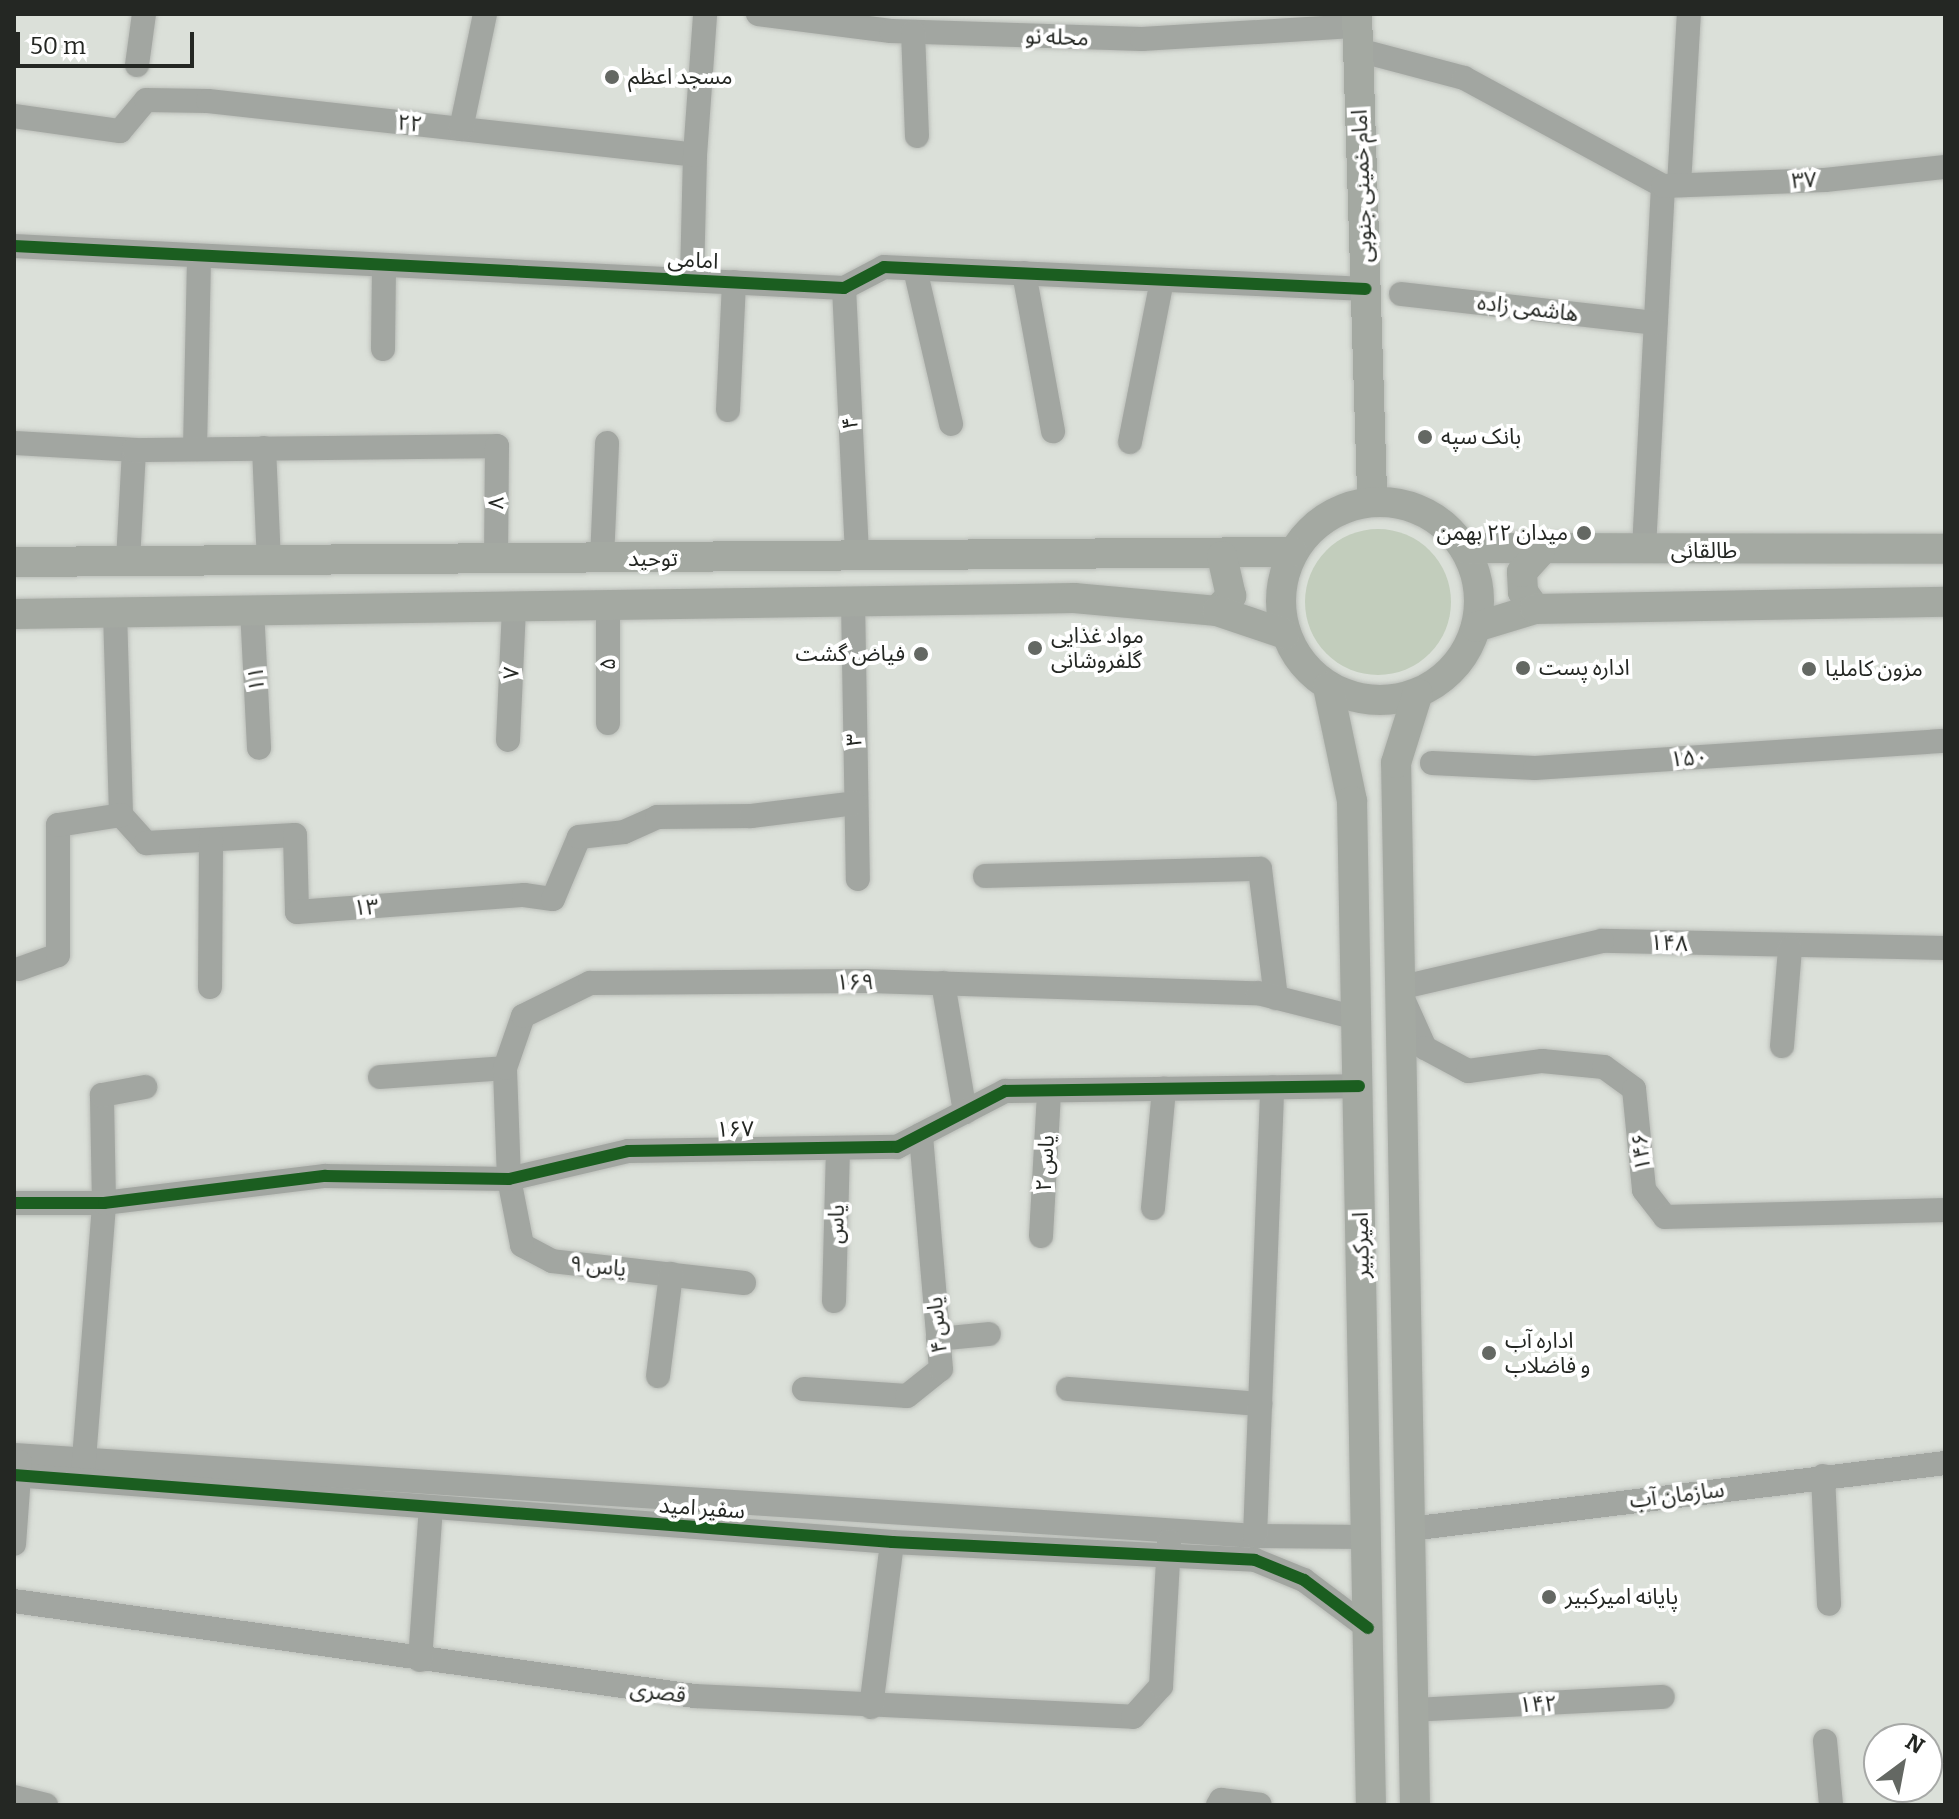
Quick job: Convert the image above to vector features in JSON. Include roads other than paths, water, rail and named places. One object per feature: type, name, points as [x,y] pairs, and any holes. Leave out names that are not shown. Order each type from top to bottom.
[{"type":"main road","name":"امام خمینی جنوبی","points":[[1358,30],[1372,502]]},
{"type":"main road","points":[[1372,502],[1425,512],[1464,548],[1480,600],[1476,627],[1464,655],[1444,678],[1418,693],[1388,701],[1357,698],[1328,687],[1302,664],[1285,634],[1282,578],[1293,552],[1313,526],[1341,509],[1372,502]]},
{"type":"main road","name":"طالقانی","points":[[1464,548],[1540,552],[1945,549]]},
{"type":"main road","name":"توحید","points":[[14,562],[1222,556],[1293,552]]},
{"type":"main road","points":[[1535,609],[1523,592],[1522,572],[1540,552]]},
{"type":"main road","points":[[1217,611],[1231,596],[1222,556]]},
{"type":"main road","points":[[252,609],[260,561]]},
{"type":"main road","name":"توحید","points":[[14,614],[1074,598],[1217,611],[1285,634]]},
{"type":"main road","points":[[1476,627],[1535,609],[1945,602]]},
{"type":"main road","name":"امیرکبیر","points":[[1328,687],[1347,766],[1357,1018],[1371,1805]]},
{"type":"main road","name":"امیرکبیر","points":[[1415,1805],[1396,763],[1418,693]]},
{"type":"main road","points":[[1347,766],[1396,763]]},
{"type":"street","points":[[137,65],[144,14]]},
{"type":"street","points":[[461,129],[485,14]]},
{"type":"street","points":[[692,280],[695,155],[705,14]]},
{"type":"street","name":"محله نو","points":[[758,14],[924,26],[1181,25],[1358,30],[1464,78],[1671,185]]},
{"type":"street","points":[[1644,551],[1655,323],[1689,14]]},
{"type":"street","points":[[917,136],[924,26]]},
{"type":"street","name":"۲۲","points":[[14,116],[120,131],[146,100],[208,101],[695,155]]},
{"type":"street","name":"۳۷","points":[[1671,185],[1825,180],[1945,167]]},
{"type":"street","name":"امامی","points":[[14,246],[844,288]]},
{"type":"street","points":[[195,449],[199,256]]},
{"type":"street","points":[[383,349],[384,266]]},
{"type":"street","points":[[844,288],[884,267],[1365,289]]},
{"type":"street","points":[[915,269],[951,424]]},
{"type":"street","points":[[1024,273],[1053,431]]},
{"type":"street","points":[[1130,442],[1162,280]]},
{"type":"street","points":[[728,410],[734,282]]},
{"type":"street","name":"۴","points":[[844,288],[857,558]]},
{"type":"street","name":"هاشمی زاده","points":[[1401,294],[1655,323]]},
{"type":"street","points":[[14,443],[134,450],[264,448],[260,561]]},
{"type":"street","points":[[602,559],[607,443]]},
{"type":"street","name":"۸","points":[[264,448],[497,446],[496,560]]},
{"type":"street","points":[[128,561],[134,450]]},
{"type":"street","name":"۳","points":[[853,601],[858,879]]},
{"type":"street","name":"۵","points":[[608,605],[608,723]]},
{"type":"street","name":"۷","points":[[508,740],[514,607]]},
{"type":"street","name":"۱۱","points":[[252,609],[259,748]]},
{"type":"street","points":[[19,969],[58,955],[58,825],[121,815],[115,612]]},
{"type":"street","name":"۱۵۰","points":[[1432,763],[1535,768],[1945,741]]},
{"type":"street","name":"۱۳","points":[[121,815],[146,843],[295,835],[297,912],[524,895],[553,899],[579,837],[624,832],[657,817],[751,816],[855,803]]},
{"type":"street","points":[[210,987],[211,840]]},
{"type":"street","points":[[985,876],[1260,869],[1276,998]]},
{"type":"street","name":"۱۴۸","points":[[1398,988],[1602,941],[1790,948],[1945,948]]},
{"type":"street","points":[[1782,1046],[1790,948]]},
{"type":"street","name":"۱۶۹","points":[[509,1179],[505,1068],[523,1016],[590,983],[943,983],[1258,993],[1357,1018]]},
{"type":"street","points":[[943,983],[965,1112]]},
{"type":"street","name":"۱۴۶","points":[[1398,988],[1425,1048],[1468,1071],[1542,1061],[1604,1067],[1634,1089],[1644,1190],[1665,1217],[1945,1210]]},
{"type":"street","points":[[380,1077],[505,1068]]},
{"type":"street","name":"۱۶۷","points":[[14,1203],[104,1203],[325,1176],[509,1179],[628,1151],[897,1147],[1005,1091],[1359,1086]]},
{"type":"street","points":[[84,1468],[104,1203],[102,1095],[145,1087]]},
{"type":"street","points":[[1255,1536],[1272,1087]]},
{"type":"street","points":[[1153,1208],[1164,1089]]},
{"type":"street","name":"یاس ۲","points":[[1041,1236],[1049,1091]]},
{"type":"street","name":"یاس ۴","points":[[804,1389],[907,1396],[941,1369],[921,1135]]},
{"type":"street","name":"یاس","points":[[834,1301],[838,1148]]},
{"type":"street","name":"یاس ۹","points":[[509,1179],[522,1245],[552,1261],[744,1283]]},
{"type":"street","points":[[658,1376],[671,1274]]},
{"type":"street","points":[[938,1339],[989,1334]]},
{"type":"street","points":[[1068,1389],[1260,1404]]},
{"type":"street","name":"سازمان آب","points":[[1410,1529],[1945,1463]]},
{"type":"street","points":[[14,1544],[17,1465]]},
{"type":"street","name":"سفیر امید","points":[[17,1465],[1169,1542],[1255,1560],[1304,1580],[1368,1628]]},
{"type":"street","name":"سفیر امید","points":[[84,1468],[431,1508],[892,1542],[1169,1542],[1255,1536],[1367,1537]]},
{"type":"street","points":[[1823,1476],[1829,1604]]},
{"type":"street","points":[[420,1660],[431,1508]]},
{"type":"street","points":[[871,1707],[892,1542]]},
{"type":"street","name":"قصری","points":[[14,1601],[694,1696],[871,1707],[1133,1717],[1161,1686],[1169,1542]]},
{"type":"street","name":"۱۴۲","points":[[1413,1710],[1663,1697]]},
{"type":"street","points":[[1825,1741],[1831,1805]]},
{"type":"street","points":[[14,1797],[46,1805]]},
{"type":"street","points":[[1218,1805],[1221,1800],[1260,1805]]},
{"type":"place","name":"مسجد اعظم","points":[[612,77]]},
{"type":"place","name":"بانک سپه","points":[[1425,437]]},
{"type":"place","name":"میدان ۲۲ بهمن","points":[[1584,533]]},
{"type":"place","name":"مواد غذایی گلفروشانی","points":[[1035,648]]},
{"type":"place","name":"فیاض گشت","points":[[921,654]]},
{"type":"place","name":"اداره پست","points":[[1523,668]]},
{"type":"place","name":"مزون کاملیا","points":[[1809,669]]},
{"type":"place","name":"اداره آب و فاضلاب","points":[[1489,1353]]},
{"type":"place","name":"پایانه امیرکبیر","points":[[1549,1597]]}]
